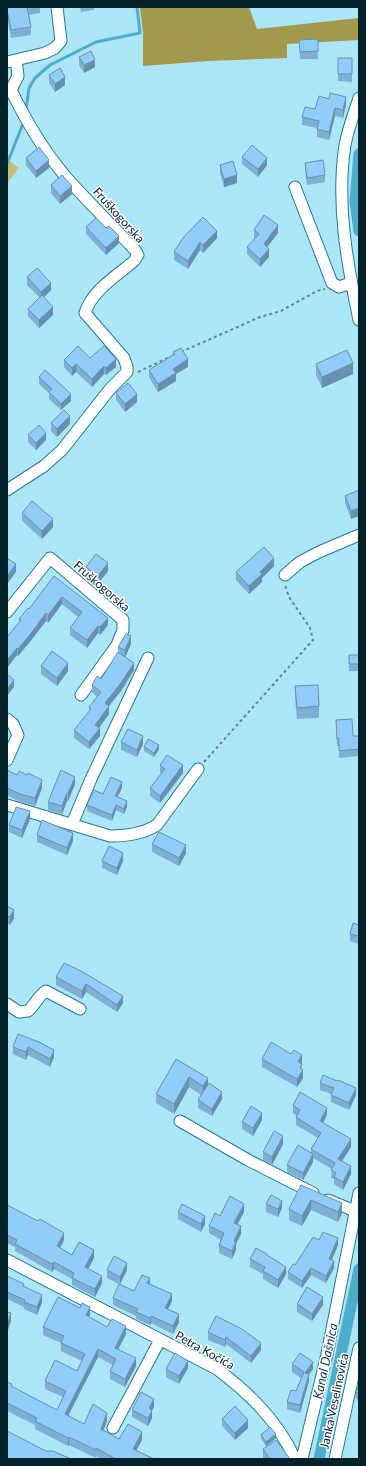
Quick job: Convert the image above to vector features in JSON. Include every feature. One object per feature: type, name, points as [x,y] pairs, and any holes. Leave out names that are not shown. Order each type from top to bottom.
[{"type":"street","points":[[12,61],[45,53],[55,48],[61,41],[57,7]]},
{"type":"street","name":"Fruškogorska","points":[[12,61],[18,76],[9,93],[18,104],[43,146],[65,175],[138,255],[134,261],[93,296],[85,313],[124,358],[127,367],[126,372]]},
{"type":"street","points":[[359,98],[346,143],[341,182],[343,220],[351,283],[359,320]]},
{"type":"street","points":[[296,187],[332,284],[339,287],[351,283]]},
{"type":"street","points":[[7,490],[44,466],[62,450],[110,389],[126,372]]},
{"type":"street","points":[[284,575],[300,562],[359,535]]},
{"type":"street","name":"Fruškogorska","points":[[7,612],[50,558],[123,620],[124,630],[117,645],[81,695]]},
{"type":"street","points":[[72,824],[91,779],[148,658]]},
{"type":"street","points":[[7,719],[13,724],[18,735],[7,760]]},
{"type":"street","points":[[8,808],[72,824],[110,836],[122,836],[148,831],[157,825],[198,769]]},
{"type":"street","points":[[7,1004],[19,1012],[28,1011],[34,1005],[40,994],[46,991],[80,1009]]},
{"type":"street","points":[[180,1121],[248,1160],[316,1195],[355,1211]]},
{"type":"street","points":[[302,1459],[326,1354],[359,1193]]},
{"type":"street","name":"Petra Kočića","points":[[7,1260],[217,1369],[239,1385],[259,1404],[277,1427],[295,1459]]},
{"type":"street","name":"Petra Kočića","points":[[113,1428],[160,1340]]},
{"type":"street","name":"Janka Veselinovića","points":[[335,1459],[359,1348]]},
{"type":"path","points":[[126,372],[136,372],[260,317],[281,311],[317,291],[339,287]]},
{"type":"path","points":[[198,769],[313,640],[310,628],[289,597],[285,587],[284,575]]},
{"type":"shaded area","points":[[140,7],[249,7],[257,29],[359,18],[359,40],[287,44],[287,58],[208,61],[143,66],[143,33]]},
{"type":"shaded area","points":[[7,159],[19,168],[7,183]]},
{"type":"building","points":[[7,7],[27,7],[31,27],[11,30]]},
{"type":"building","points":[[318,39],[318,51],[300,52],[299,40]]},
{"type":"building","points":[[91,51],[95,60],[84,65],[79,57]]},
{"type":"building","points":[[338,58],[352,58],[352,74],[338,74]]},
{"type":"building","points":[[60,68],[65,77],[55,84],[49,75]]},
{"type":"building","points":[[330,93],[346,97],[343,110],[335,108],[329,132],[317,129],[319,121],[302,117],[305,107],[315,109],[319,96],[329,99]]},
{"type":"building","points":[[252,145],[267,158],[258,169],[242,157]]},
{"type":"building","points":[[39,147],[49,160],[36,171],[26,158]]},
{"type":"building","points":[[323,160],[325,175],[307,178],[305,163]]},
{"type":"building","points":[[233,161],[237,175],[224,179],[220,165]]},
{"type":"building","points":[[62,175],[72,186],[60,196],[51,185]]},
{"type":"building","points":[[264,215],[278,225],[264,244],[269,249],[260,259],[247,247],[259,234],[254,230]]},
{"type":"building","points":[[203,217],[217,231],[203,245],[200,242],[188,261],[174,252],[183,238]]},
{"type":"building","points":[[96,218],[106,228],[109,226],[119,236],[106,248],[86,227]]},
{"type":"building","points":[[37,268],[51,283],[41,292],[27,277]]},
{"type":"building","points":[[42,295],[53,307],[39,320],[28,309]]},
{"type":"building","points":[[78,346],[90,358],[104,346],[116,359],[106,368],[104,366],[92,379],[76,364],[72,368],[64,360]]},
{"type":"building","points":[[181,348],[188,359],[173,369],[176,373],[158,384],[149,370],[175,354],[173,352]]},
{"type":"building","points":[[347,350],[353,363],[322,377],[316,364]]},
{"type":"building","points":[[45,370],[71,394],[61,404],[49,392],[52,389],[39,377]]},
{"type":"building","points":[[128,383],[137,394],[125,404],[116,393]]},
{"type":"building","points":[[64,410],[70,416],[57,429],[51,423]]},
{"type":"building","points":[[39,425],[46,433],[36,443],[28,435]]},
{"type":"building","points":[[359,490],[359,508],[351,511],[345,496]]},
{"type":"building","points":[[32,501],[53,519],[42,531],[22,513]]},
{"type":"building","points":[[264,547],[274,558],[260,572],[262,574],[249,586],[236,572]]},
{"type":"building","points":[[96,554],[108,563],[98,576],[86,567]]},
{"type":"building","points":[[7,558],[16,564],[7,576]]},
{"type":"building","points":[[54,576],[108,618],[100,627],[98,626],[87,640],[70,628],[82,612],[62,597],[48,615],[46,613],[29,636],[7,660],[7,637],[21,620],[19,619],[28,608],[29,609]]},
{"type":"building","points":[[126,634],[131,636],[125,650],[118,647]]},
{"type":"building","points":[[52,651],[68,663],[57,678],[41,666]]},
{"type":"building","points":[[118,652],[134,663],[121,683],[105,703],[109,706],[95,725],[100,728],[89,742],[74,730],[91,709],[89,707],[101,692],[92,685],[97,676],[101,679]]},
{"type":"building","points":[[349,655],[359,655],[359,664],[349,664]]},
{"type":"building","points":[[7,674],[14,680],[7,689]]},
{"type":"building","points":[[318,685],[319,706],[297,708],[295,686]]},
{"type":"building","points":[[352,719],[353,736],[359,736],[359,749],[339,751],[339,738],[337,739],[336,720]]},
{"type":"building","points":[[128,729],[143,736],[137,750],[121,742]]},
{"type":"building","points":[[148,739],[159,745],[154,753],[144,747]]},
{"type":"building","points":[[167,755],[183,765],[160,796],[150,788],[165,769],[160,765]]},
{"type":"building","points":[[7,770],[17,775],[19,771],[27,775],[28,773],[42,780],[35,798],[20,794],[7,788]]},
{"type":"building","points":[[61,770],[75,777],[62,806],[48,802]]},
{"type":"building","points":[[111,777],[122,782],[115,796],[127,801],[124,809],[116,805],[112,815],[87,805],[94,790],[103,794]]},
{"type":"building","points":[[16,807],[30,811],[22,830],[9,825]]},
{"type":"building","points":[[42,820],[73,833],[67,848],[37,835]]},
{"type":"building","points":[[159,832],[186,845],[179,858],[152,844]]},
{"type":"building","points":[[109,846],[123,853],[117,868],[102,861]]},
{"type":"building","points":[[7,906],[14,910],[10,917],[7,916]]},
{"type":"building","points":[[353,923],[359,925],[359,936],[350,934]]},
{"type":"building","points":[[64,963],[81,971],[123,996],[117,1005],[86,984],[82,991],[56,977]]},
{"type":"building","points":[[18,1034],[39,1042],[54,1050],[50,1059],[28,1047],[26,1052],[13,1047]]},
{"type":"building","points":[[271,1042],[291,1054],[294,1050],[302,1055],[298,1061],[302,1064],[300,1068],[303,1070],[297,1079],[262,1059]]},
{"type":"building","points":[[176,1059],[208,1078],[203,1086],[189,1077],[174,1104],[156,1094]]},
{"type":"building","points":[[323,1075],[356,1088],[349,1103],[331,1095],[334,1088],[320,1083]]},
{"type":"building","points":[[209,1083],[222,1092],[212,1109],[198,1100]]},
{"type":"building","points":[[300,1092],[327,1108],[320,1121],[351,1139],[338,1159],[351,1166],[343,1182],[334,1177],[336,1173],[331,1170],[335,1163],[311,1149],[321,1133],[296,1117],[300,1110],[293,1105]]},
{"type":"building","points":[[251,1106],[262,1113],[253,1128],[242,1122]]},
{"type":"building","points":[[274,1131],[283,1136],[272,1157],[263,1152]]},
{"type":"building","points":[[298,1145],[313,1154],[303,1173],[287,1165]]},
{"type":"building","points":[[301,1185],[342,1203],[338,1212],[311,1200],[302,1216],[289,1209]]},
{"type":"building","points":[[271,1195],[282,1201],[278,1209],[266,1204]]},
{"type":"building","points":[[230,1196],[244,1204],[234,1223],[241,1226],[234,1241],[236,1242],[232,1251],[219,1245],[224,1233],[209,1226],[215,1213],[220,1216]]},
{"type":"building","points":[[182,1204],[205,1216],[201,1224],[178,1212]]},
{"type":"building","points":[[7,1205],[38,1221],[40,1219],[64,1233],[57,1246],[72,1255],[79,1242],[94,1250],[85,1267],[102,1276],[95,1289],[72,1278],[74,1273],[54,1262],[52,1264],[15,1244],[17,1240],[7,1235]]},
{"type":"building","points":[[323,1232],[338,1238],[329,1259],[334,1261],[326,1276],[311,1268],[302,1281],[288,1272],[293,1264],[295,1265],[313,1237],[319,1240]]},
{"type":"building","points":[[256,1248],[286,1267],[278,1280],[263,1271],[265,1267],[250,1259]]},
{"type":"building","points":[[114,1256],[127,1263],[120,1277],[107,1270]]},
{"type":"building","points":[[142,1275],[150,1278],[147,1283],[172,1294],[165,1308],[179,1314],[173,1326],[151,1316],[150,1318],[136,1312],[138,1309],[113,1298],[119,1284],[134,1291]]},
{"type":"building","points":[[7,1276],[42,1295],[37,1307],[24,1302],[25,1300],[7,1292]]},
{"type":"building","points":[[307,1287],[323,1297],[312,1314],[297,1304]]},
{"type":"building","points":[[58,1297],[80,1308],[82,1303],[90,1307],[86,1315],[107,1327],[112,1319],[126,1326],[115,1348],[136,1358],[125,1379],[110,1371],[116,1359],[98,1349],[65,1414],[84,1424],[93,1404],[107,1413],[101,1429],[119,1439],[128,1424],[142,1432],[133,1449],[154,1459],[116,1459],[96,1448],[96,1450],[69,1437],[68,1438],[35,1421],[37,1418],[7,1403],[7,1382],[12,1384],[11,1386],[57,1410],[66,1391],[45,1381],[55,1360],[77,1371],[85,1354],[61,1343],[64,1336],[43,1327]]},
{"type":"building","points":[[7,1312],[11,1313],[8,1322],[7,1322]]},
{"type":"building","points":[[216,1316],[242,1329],[261,1343],[251,1356],[226,1337],[225,1340],[208,1332]]},
{"type":"building","points":[[175,1353],[188,1361],[179,1376],[166,1369]]},
{"type":"building","points":[[300,1353],[313,1362],[305,1373],[309,1374],[300,1405],[287,1402],[291,1390],[296,1391],[304,1372],[292,1364]]},
{"type":"building","points":[[359,1385],[359,1393],[356,1392]]},
{"type":"building","points":[[141,1392],[154,1399],[149,1408],[152,1411],[148,1418],[132,1410]]},
{"type":"building","points":[[235,1406],[248,1420],[235,1433],[222,1419]]},
{"type":"building","points":[[270,1427],[276,1434],[266,1442],[261,1435]]},
{"type":"building","points":[[7,1431],[46,1451],[53,1451],[71,1459],[7,1459]]},
{"type":"building","points":[[276,1440],[290,1459],[270,1459],[263,1449]]},
{"type":"waterway","points":[[26,109],[29,88],[35,78],[50,65],[96,42],[140,33],[137,7]]},
{"type":"waterway","points":[[7,164],[24,121]]},
{"type":"waterway","name":"Kanal Dašnica","points":[[359,154],[355,201],[359,231]]},
{"type":"waterway","name":"Kanal Dašnica","points":[[319,1459],[359,1269]]}]
